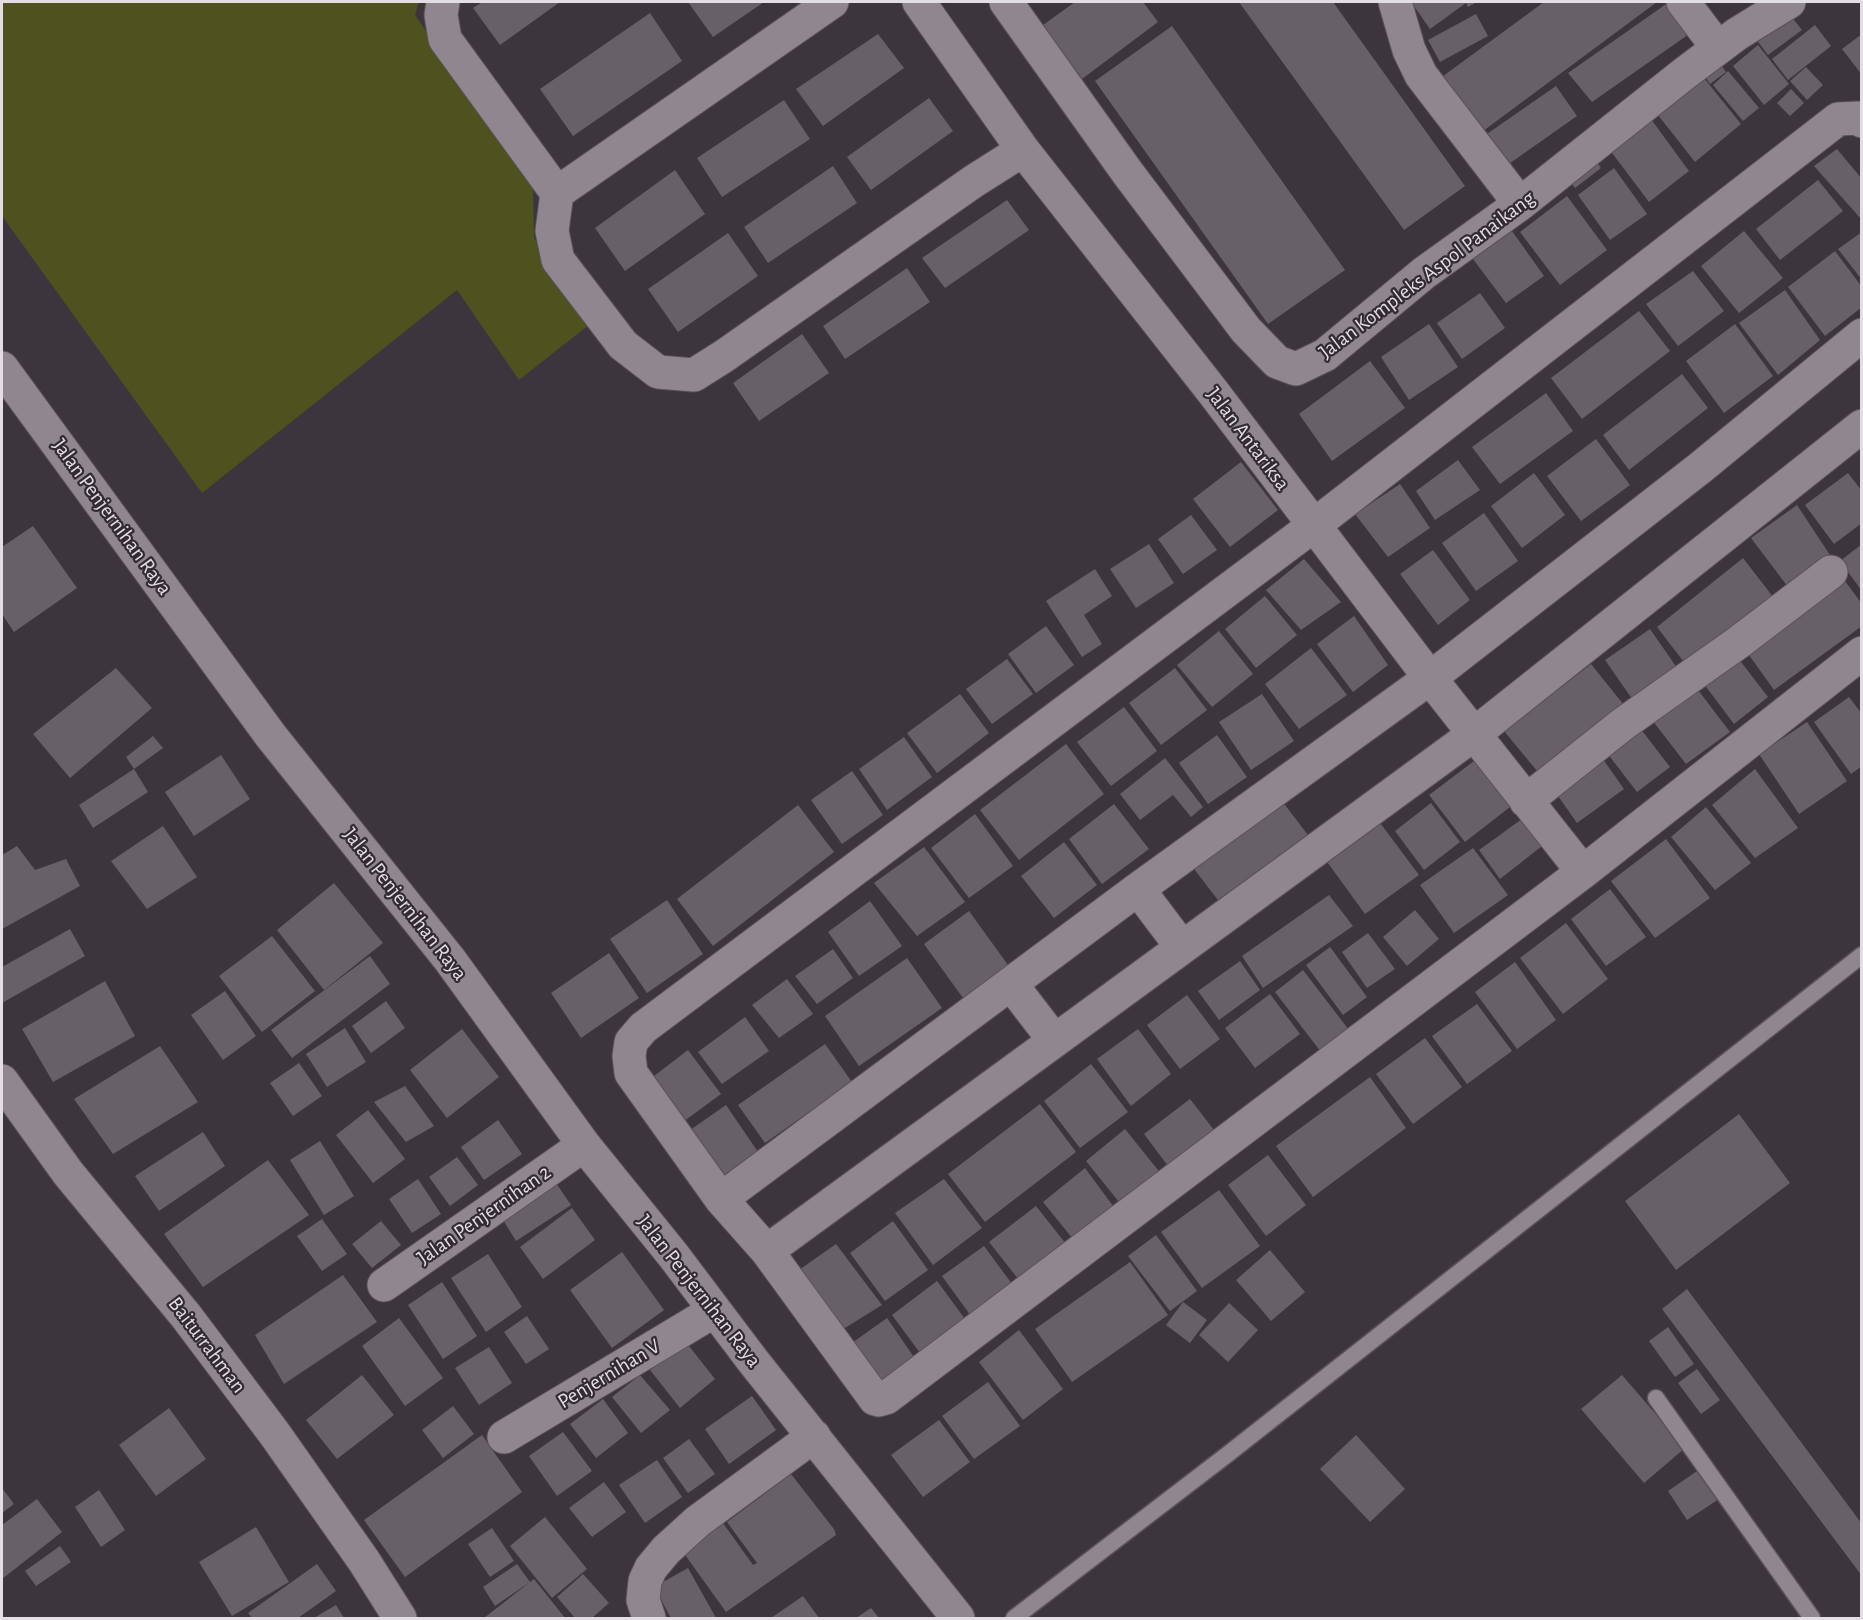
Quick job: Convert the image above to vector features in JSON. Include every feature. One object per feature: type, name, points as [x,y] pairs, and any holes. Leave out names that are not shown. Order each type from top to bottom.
[{"type":"street","points":[[443,2],[441,15],[445,39],[557,193],[552,231],[558,260],[623,345],[658,372],[694,375],[974,181],[1023,150]]},
{"type":"street","points":[[557,193],[832,2]]},
{"type":"street","name":"Jalan Antariksa","points":[[919,2],[1023,150],[1213,392],[1473,735],[1582,872]]},
{"type":"street","name":"Jalan Kompleks Aspol Panaikang","points":[[1006,2],[1127,172],[1246,330],[1276,362],[1296,369],[1325,355],[1424,273],[1520,204],[1718,48],[1789,2]]},
{"type":"street","points":[[1395,2],[1409,50],[1421,75],[1520,204]]},
{"type":"street","points":[[1683,2],[1718,48]]},
{"type":"street","points":[[1862,121],[1858,118],[1838,119],[1313,526],[643,1028],[631,1042],[629,1056],[631,1073],[721,1199],[767,1251],[875,1399],[886,1398],[1582,872],[1862,653]]},
{"type":"street","points":[[721,1199],[1138,889],[1430,678],[1700,468],[1862,335]]},
{"type":"street","name":"Jalan Penjernihan Raya","points":[[2,368],[271,736],[450,960],[584,1145],[958,1618]]},
{"type":"street","points":[[767,1251],[1181,946],[1473,735],[1862,426]]},
{"type":"street","points":[[1526,801],[1623,724],[1831,573]]},
{"type":"street","points":[[1138,889],[1181,946]]},
{"type":"street","points":[[1011,984],[1054,1040]]},
{"type":"street","name":"Baiturrahman","points":[[2,1080],[68,1173],[186,1316],[274,1433],[364,1561],[400,1618]]},
{"type":"street","name":"Jalan Penjernihan 2","points":[[384,1285],[584,1145]]},
{"type":"street","name":"Penjernihan V","points":[[504,1437],[714,1311]]},
{"type":"street","points":[[649,1618],[643,1600],[645,1581],[651,1568],[666,1550],[698,1521],[814,1436]]},
{"type":"lane","points":[[1014,1618],[1237,1447],[1862,955]]},
{"type":"lane","points":[[1656,1398],[1812,1618]]},
{"type":"green space","points":[[2,2],[419,2],[415,15],[533,185],[534,238],[590,324],[519,380],[457,290],[202,493],[2,216]]},
{"type":"building","points":[[482,2],[560,2],[500,45],[473,8]]},
{"type":"building","points":[[688,2],[764,2],[713,37]]},
{"type":"building","points":[[1075,2],[1143,2],[1158,22],[1082,79],[1043,25]]},
{"type":"building","points":[[1239,2],[1333,2],[1465,186],[1404,230]]},
{"type":"building","points":[[1411,2],[1477,2],[1468,7],[1466,3],[1430,29]]},
{"type":"building","points":[[1544,2],[1657,2],[1475,137],[1435,82]]},
{"type":"building","points":[[1669,2],[1692,32],[1592,102],[1568,73]]},
{"type":"building","points":[[1783,6],[1802,30],[1768,55],[1750,31]]},
{"type":"building","points":[[650,13],[682,61],[573,136],[540,89]]},
{"type":"building","points":[[1476,14],[1488,36],[1440,62],[1428,40]]},
{"type":"building","points":[[1815,25],[1831,46],[1788,80],[1772,59]]},
{"type":"building","points":[[1172,26],[1345,270],[1268,324],[1095,81]]},
{"type":"building","points":[[878,34],[904,68],[823,126],[796,89]]},
{"type":"building","points":[[1862,34],[1862,75],[1842,49]]},
{"type":"building","points":[[1758,45],[1789,84],[1764,105],[1733,66]]},
{"type":"building","points":[[1717,59],[1726,72],[1710,84],[1701,71]]},
{"type":"building","points":[[1806,67],[1823,85],[1807,100],[1790,81]]},
{"type":"building","points":[[1728,71],[1759,108],[1743,121],[1713,85]]},
{"type":"building","points":[[1700,73],[1741,124],[1695,162],[1654,110]]},
{"type":"building","points":[[1556,86],[1577,116],[1506,166],[1484,136]]},
{"type":"building","points":[[1791,89],[1804,103],[1790,116],[1777,103]]},
{"type":"building","points":[[929,98],[953,131],[871,190],[847,157]]},
{"type":"building","points":[[784,100],[810,139],[722,197],[697,158]]},
{"type":"building","points":[[1648,115],[1689,171],[1649,202],[1606,145]]},
{"type":"building","points":[[1837,149],[1862,179],[1862,220],[1814,166]]},
{"type":"building","points":[[1595,159],[1601,168],[1575,188],[1568,179]]},
{"type":"building","points":[[833,166],[857,203],[768,263],[744,227]]},
{"type":"building","points":[[1614,168],[1647,214],[1610,240],[1578,195]]},
{"type":"building","points":[[675,170],[705,214],[625,271],[595,228]]},
{"type":"building","points":[[1818,180],[1843,211],[1780,260],[1756,229]]},
{"type":"building","points":[[1567,196],[1607,250],[1560,285],[1520,232]]},
{"type":"building","points":[[1007,200],[1029,230],[945,288],[922,258]]},
{"type":"building","points":[[1512,231],[1544,276],[1506,303],[1473,259]]},
{"type":"building","points":[[1744,231],[1783,278],[1739,313],[1701,266]]},
{"type":"building","points":[[1862,232],[1862,280],[1838,249]]},
{"type":"building","points":[[728,233],[758,276],[678,332],[648,289]]},
{"type":"building","points":[[1835,251],[1862,287],[1862,307],[1825,336],[1788,287]]},
{"type":"building","points":[[907,268],[930,302],[845,359],[823,326]]},
{"type":"building","points":[[1693,271],[1724,311],[1678,346],[1646,304]]},
{"type":"building","points":[[1785,290],[1820,340],[1778,375],[1739,323]]},
{"type":"building","points":[[1480,293],[1505,328],[1462,359],[1437,323]]},
{"type":"building","points":[[1639,311],[1670,351],[1582,419],[1551,378]]},
{"type":"building","points":[[1429,324],[1458,367],[1409,400],[1381,357]]},
{"type":"building","points":[[1735,324],[1773,376],[1724,413],[1686,361]]},
{"type":"building","points":[[802,334],[829,373],[759,421],[733,383]]},
{"type":"building","points":[[1370,361],[1405,408],[1332,461],[1299,414]]},
{"type":"building","points":[[1682,374],[1708,408],[1629,470],[1603,435]]},
{"type":"building","points":[[1546,393],[1573,431],[1500,484],[1472,447]]},
{"type":"building","points":[[1596,439],[1630,485],[1581,521],[1547,476]]},
{"type":"building","points":[[1458,460],[1480,490],[1435,520],[1416,491]]},
{"type":"building","points":[[1241,462],[1278,510],[1230,547],[1193,499]]},
{"type":"building","points":[[1534,473],[1565,515],[1522,548],[1491,506]]},
{"type":"building","points":[[1848,473],[1862,491],[1862,523],[1834,544],[1805,505]]},
{"type":"building","points":[[1400,484],[1430,528],[1388,557],[1355,514]]},
{"type":"building","points":[[1797,505],[1830,555],[1788,587],[1751,538]]},
{"type":"building","points":[[1484,513],[1518,561],[1476,591],[1442,543]]},
{"type":"building","points":[[1191,515],[1217,550],[1183,574],[1158,539]]},
{"type":"building","points":[[33,526],[77,588],[14,632],[2,614],[2,547]]},
{"type":"building","points":[[1149,544],[1174,583],[1136,608],[1110,569]]},
{"type":"building","points":[[1862,544],[1862,591],[1840,561]]},
{"type":"building","points":[[1433,550],[1470,600],[1438,625],[1400,574]]},
{"type":"building","points":[[1743,558],[1777,602],[1690,670],[1657,627]]},
{"type":"building","points":[[1304,559],[1341,602],[1301,630],[1266,590]]},
{"type":"building","points":[[1095,569],[1112,596],[1084,615],[1102,644],[1082,657],[1046,601]]},
{"type":"building","points":[[1842,577],[1862,604],[1862,626],[1774,690],[1744,648]]},
{"type":"building","points":[[1265,596],[1297,635],[1256,668],[1225,629]]},
{"type":"building","points":[[1354,616],[1388,665],[1353,692],[1317,644]]},
{"type":"building","points":[[1046,626],[1074,665],[1036,693],[1008,654]]},
{"type":"building","points":[[1650,629],[1682,675],[1637,706],[1605,660]]},
{"type":"building","points":[[1219,631],[1253,674],[1212,707],[1177,665]]},
{"type":"building","points":[[1311,648],[1347,695],[1299,729],[1265,684]]},
{"type":"building","points":[[1735,654],[1768,697],[1734,724],[1701,680]]},
{"type":"building","points":[[1007,659],[1033,694],[992,724],[966,689]]},
{"type":"building","points":[[1591,664],[1628,710],[1542,777],[1504,731]]},
{"type":"building","points":[[116,668],[152,708],[70,778],[33,734]]},
{"type":"building","points":[[1175,668],[1207,710],[1161,745],[1129,703]]},
{"type":"building","points":[[1695,686],[1730,732],[1686,764],[1649,716]]},
{"type":"building","points":[[960,694],[989,733],[937,773],[907,733]]},
{"type":"building","points":[[1262,694],[1294,741],[1251,770],[1219,722]]},
{"type":"building","points":[[1849,697],[1862,714],[1862,766],[1851,774],[1814,722]]},
{"type":"building","points":[[1124,707],[1157,751],[1111,786],[1077,742]]},
{"type":"building","points":[[1807,722],[1847,781],[1799,814],[1759,754]]},
{"type":"building","points":[[1640,728],[1670,767],[1637,792],[1607,753]]},
{"type":"building","points":[[1217,735],[1247,777],[1208,804],[1179,763]]},
{"type":"building","points":[[153,736],[163,748],[134,769],[126,757]]},
{"type":"building","points":[[904,737],[932,777],[887,810],[859,769]]},
{"type":"building","points":[[1066,744],[1104,794],[1019,860],[980,810]]},
{"type":"building","points":[[1598,752],[1624,789],[1577,823],[1551,786]]},
{"type":"building","points":[[221,755],[250,799],[194,836],[165,792]]},
{"type":"building","points":[[1165,758],[1203,807],[1191,817],[1173,795],[1140,820],[1120,794]]},
{"type":"building","points":[[1474,761],[1510,807],[1465,842],[1429,795]]},
{"type":"building","points":[[134,769],[148,792],[93,828],[79,805]]},
{"type":"building","points":[[1755,769],[1798,828],[1755,858],[1712,805]]},
{"type":"building","points":[[852,771],[883,815],[842,844],[811,800]]},
{"type":"building","points":[[1279,797],[1314,843],[1224,908],[1191,865]]},
{"type":"building","points":[[1431,803],[1460,842],[1424,870],[1395,831]]},
{"type":"building","points":[[1114,804],[1149,849],[1102,884],[1069,839]]},
{"type":"building","points":[[798,805],[834,852],[713,946],[677,899]]},
{"type":"building","points":[[1706,807],[1751,863],[1715,890],[1671,837]]},
{"type":"building","points":[[975,814],[1013,866],[969,898],[931,848]]},
{"type":"building","points":[[1522,819],[1542,846],[1500,879],[1479,850]]},
{"type":"building","points":[[1378,820],[1419,875],[1365,914],[1325,859]]},
{"type":"building","points":[[163,826],[197,877],[147,909],[111,861]]},
{"type":"building","points":[[1666,839],[1710,898],[1655,938],[1611,881]]},
{"type":"building","points":[[1064,842],[1097,885],[1054,918],[1021,876]]},
{"type":"building","points":[[17,846],[35,870],[66,859],[80,886],[2,929],[2,855]]},
{"type":"building","points":[[924,847],[965,902],[917,936],[874,883]]},
{"type":"building","points":[[1473,848],[1508,895],[1454,933],[1420,885]]},
{"type":"building","points":[[334,883],[383,943],[324,990],[277,930]]},
{"type":"building","points":[[1610,889],[1646,937],[1606,966],[1571,919]]},
{"type":"building","points":[[1329,895],[1353,926],[1263,988],[1242,956]]},
{"type":"building","points":[[667,900],[703,954],[647,993],[610,939]]},
{"type":"building","points":[[870,901],[902,946],[859,976],[828,932]]},
{"type":"building","points":[[1415,910],[1439,939],[1407,966],[1383,937]]},
{"type":"building","points":[[969,911],[1008,965],[963,998],[924,944]]},
{"type":"building","points":[[1566,923],[1608,979],[1563,1014],[1520,958]]},
{"type":"building","points":[[70,929],[85,956],[2,1003],[2,967]]},
{"type":"building","points":[[1368,933],[1395,969],[1367,988],[1342,952]]},
{"type":"building","points":[[272,936],[315,991],[262,1032],[219,976]]},
{"type":"building","points":[[1330,947],[1367,997],[1343,1015],[1306,965]]},
{"type":"building","points":[[833,949],[853,978],[817,1004],[795,976]]},
{"type":"building","points":[[609,953],[639,998],[581,1038],[551,993]]},
{"type":"building","points":[[370,956],[390,984],[292,1058],[271,1030]]},
{"type":"building","points":[[907,958],[942,1008],[859,1066],[825,1016]]},
{"type":"building","points":[[1240,961],[1260,990],[1219,1020],[1198,991]]},
{"type":"building","points":[[1515,962],[1556,1020],[1517,1049],[1475,992]]},
{"type":"building","points":[[1303,970],[1349,1030],[1321,1052],[1275,992]]},
{"type":"building","points":[[787,979],[813,1014],[779,1038],[752,1005]]},
{"type":"building","points":[[105,981],[135,1036],[53,1082],[22,1029]]},
{"type":"building","points":[[225,991],[256,1036],[223,1060],[191,1015]]},
{"type":"building","points":[[1270,994],[1300,1034],[1255,1068],[1225,1028]]},
{"type":"building","points":[[1187,995],[1220,1039],[1180,1069],[1147,1025]]},
{"type":"building","points":[[386,1001],[405,1028],[371,1053],[352,1026]]},
{"type":"building","points":[[1477,1004],[1512,1051],[1467,1084],[1432,1036]]},
{"type":"building","points":[[745,1017],[769,1051],[722,1084],[698,1052]]},
{"type":"building","points":[[345,1028],[366,1062],[327,1087],[306,1054]]},
{"type":"building","points":[[462,1029],[499,1077],[447,1118],[410,1070]]},
{"type":"building","points":[[1138,1029],[1171,1074],[1131,1106],[1097,1059]]},
{"type":"building","points":[[1425,1038],[1462,1087],[1413,1124],[1376,1074]]},
{"type":"building","points":[[825,1044],[852,1082],[765,1143],[738,1105]]},
{"type":"building","points":[[160,1046],[198,1102],[113,1154],[74,1099]]},
{"type":"building","points":[[688,1050],[721,1094],[672,1130],[641,1086]]},
{"type":"building","points":[[299,1063],[322,1096],[293,1116],[270,1083]]},
{"type":"building","points":[[1091,1064],[1128,1112],[1080,1148],[1044,1101]]},
{"type":"building","points":[[1370,1077],[1406,1128],[1313,1197],[1276,1146]]},
{"type":"building","points":[[405,1086],[434,1126],[406,1142],[374,1102]]},
{"type":"building","points":[[1190,1099],[1214,1130],[1168,1166],[1144,1134]]},
{"type":"building","points":[[1040,1104],[1076,1152],[985,1222],[948,1174]]},
{"type":"building","points":[[726,1105],[758,1152],[712,1183],[680,1137]]},
{"type":"building","points":[[368,1110],[405,1159],[373,1183],[336,1135]]},
{"type":"building","points":[[1739,1114],[1790,1183],[1676,1270],[1625,1201]]},
{"type":"building","points":[[498,1120],[522,1154],[484,1180],[461,1147]]},
{"type":"building","points":[[1125,1129],[1162,1175],[1123,1207],[1086,1161]]},
{"type":"building","points":[[203,1132],[225,1166],[159,1211],[135,1176]]},
{"type":"building","points":[[320,1141],[354,1196],[324,1215],[290,1160]]},
{"type":"building","points":[[1268,1155],[1306,1205],[1266,1236],[1228,1185]]},
{"type":"building","points":[[457,1157],[478,1185],[450,1206],[429,1177]]},
{"type":"building","points":[[268,1160],[309,1215],[203,1287],[164,1234]]},
{"type":"building","points":[[1085,1168],[1116,1210],[1077,1244],[1043,1202]]},
{"type":"building","points":[[418,1179],[441,1214],[412,1233],[389,1199]]},
{"type":"building","points":[[944,1179],[982,1228],[933,1265],[895,1213]]},
{"type":"building","points":[[554,1180],[571,1205],[516,1241],[500,1215]]},
{"type":"building","points":[[1219,1190],[1260,1246],[1202,1288],[1161,1232]]},
{"type":"building","points":[[1036,1206],[1070,1249],[1023,1285],[989,1242]]},
{"type":"building","points":[[572,1208],[595,1240],[543,1279],[520,1247]]},
{"type":"building","points":[[322,1219],[347,1254],[322,1271],[297,1236]]},
{"type":"building","points":[[381,1221],[401,1245],[372,1268],[352,1244]]},
{"type":"building","points":[[893,1221],[928,1270],[885,1301],[850,1253]]},
{"type":"building","points":[[1156,1235],[1197,1291],[1170,1311],[1128,1256]]},
{"type":"building","points":[[836,1244],[882,1305],[832,1336],[789,1277]]},
{"type":"building","points":[[984,1246],[1018,1292],[976,1323],[942,1276]]},
{"type":"building","points":[[1270,1250],[1305,1292],[1271,1321],[1236,1280]]},
{"type":"building","points":[[622,1252],[664,1310],[612,1348],[570,1290]]},
{"type":"building","points":[[488,1254],[522,1307],[486,1332],[451,1278]]},
{"type":"building","points":[[1130,1262],[1168,1315],[1072,1382],[1035,1329]]},
{"type":"building","points":[[343,1275],[377,1322],[284,1384],[255,1335]]},
{"type":"building","points":[[937,1281],[968,1323],[923,1357],[892,1315]]},
{"type":"building","points":[[442,1282],[477,1336],[443,1359],[408,1305]]},
{"type":"building","points":[[1687,1289],[1862,1524],[1862,1576],[1662,1309]]},
{"type":"building","points":[[1183,1302],[1207,1320],[1190,1343],[1166,1325]]},
{"type":"building","points":[[1229,1303],[1258,1330],[1228,1362],[1199,1335]]},
{"type":"building","points":[[527,1316],[549,1349],[526,1364],[504,1332]]},
{"type":"building","points":[[399,1318],[443,1378],[405,1406],[362,1346]]},
{"type":"building","points":[[887,1318],[918,1363],[874,1395],[842,1350]]},
{"type":"building","points":[[1668,1327],[1694,1364],[1675,1377],[1649,1341]]},
{"type":"building","points":[[1019,1330],[1063,1389],[1023,1420],[979,1362]]},
{"type":"building","points":[[685,1341],[715,1379],[680,1408],[650,1370]]},
{"type":"building","points":[[489,1347],[512,1383],[479,1405],[455,1368]]},
{"type":"building","points":[[1697,1369],[1720,1400],[1701,1414],[1678,1383]]},
{"type":"building","points":[[362,1375],[394,1415],[337,1459],[306,1420]]},
{"type":"building","points":[[640,1375],[670,1410],[641,1433],[612,1397]]},
{"type":"building","points":[[1622,1375],[1685,1448],[1644,1483],[1581,1409]]},
{"type":"building","points":[[988,1382],[1020,1426],[974,1459],[942,1416]]},
{"type":"building","points":[[752,1396],[776,1430],[729,1464],[705,1429]]},
{"type":"building","points":[[603,1399],[628,1433],[596,1458],[570,1424]]},
{"type":"building","points":[[453,1406],[474,1434],[443,1458],[422,1430]]},
{"type":"building","points":[[169,1408],[206,1459],[156,1496],[119,1445]]},
{"type":"building","points":[[939,1420],[970,1462],[923,1497],[891,1455]]},
{"type":"building","points":[[563,1432],[592,1471],[557,1496],[529,1456]]},
{"type":"building","points":[[482,1435],[522,1492],[405,1577],[364,1520]]},
{"type":"building","points":[[1356,1435],[1405,1489],[1370,1522],[1320,1469]]},
{"type":"building","points":[[689,1439],[715,1474],[688,1493],[663,1458]]},
{"type":"building","points":[[657,1460],[682,1497],[645,1523],[619,1485]]},
{"type":"building","points":[[1700,1469],[1719,1499],[1687,1520],[1668,1491]]},
{"type":"building","points":[[791,1474],[834,1529],[836,1535],[726,1612],[683,1552],[723,1523],[753,1565],[757,1563],[727,1522]]},
{"type":"building","points":[[604,1482],[626,1512],[592,1537],[569,1508]]},
{"type":"building","points":[[2,1488],[14,1504],[2,1513]]},
{"type":"building","points":[[99,1490],[125,1530],[101,1547],[75,1507]]},
{"type":"building","points":[[37,1499],[62,1532],[2,1579],[2,1525]]},
{"type":"building","points":[[545,1517],[587,1569],[552,1598],[510,1546]]},
{"type":"building","points":[[256,1527],[289,1582],[232,1616],[199,1562]]},
{"type":"building","points":[[492,1528],[514,1561],[490,1577],[468,1544]]},
{"type":"building","points":[[60,1546],[71,1562],[36,1586],[25,1571]]},
{"type":"building","points":[[317,1564],[336,1591],[298,1618],[252,1618],[248,1613]]},
{"type":"building","points":[[517,1564],[530,1582],[495,1606],[483,1587]]},
{"type":"building","points":[[688,1568],[716,1618],[671,1618],[654,1587]]},
{"type":"building","points":[[583,1574],[609,1603],[592,1618],[575,1618],[557,1597]]},
{"type":"building","points":[[534,1579],[565,1618],[484,1618],[530,1582]]},
{"type":"building","points":[[803,1596],[819,1618],[771,1618]]},
{"type":"building","points":[[336,1605],[344,1618],[314,1618]]},
{"type":"building","points":[[871,1608],[879,1618],[856,1618]]}]
